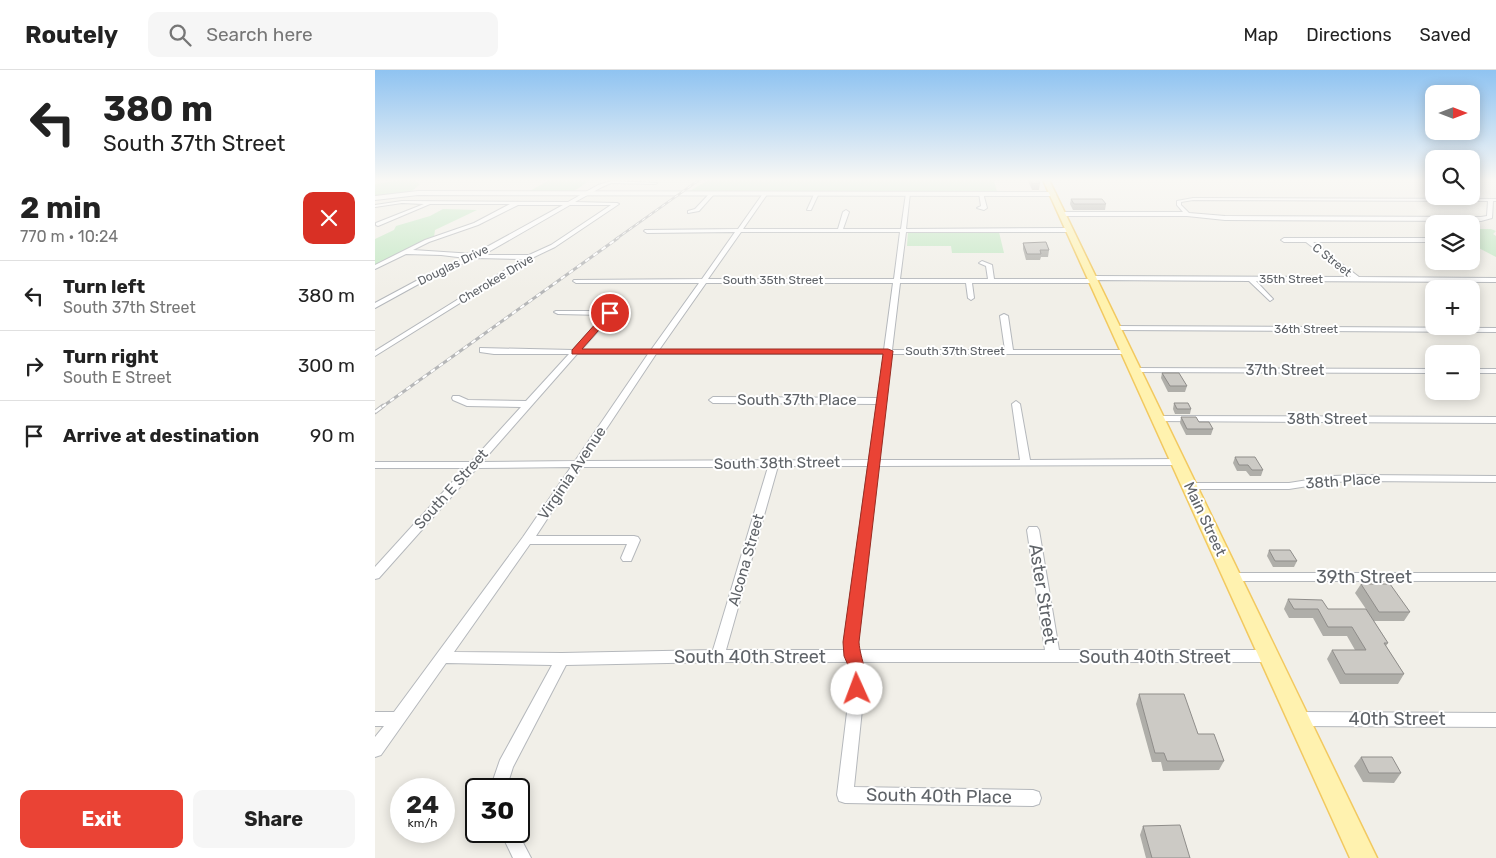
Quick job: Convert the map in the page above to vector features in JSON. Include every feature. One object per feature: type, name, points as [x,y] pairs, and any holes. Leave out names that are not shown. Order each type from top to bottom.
[{"type":"main road","name":"Main Street","points":[[1063,217],[1364,858]]},
{"type":"street","points":[[378,224],[396,217]]},
{"type":"street","points":[[375,267],[427,241],[476,224],[490,217]]},
{"type":"street","name":"Douglas Drive","points":[[375,306],[433,274],[476,256],[544,217]]},
{"type":"street","name":"Cherokee Drive","points":[[375,354],[530,257],[553,246],[598,217]]},
{"type":"street","name":"Virginia Avenue","points":[[375,750],[527,540],[654,351],[750,217]]},
{"type":"street","points":[[840,230],[844,217]]},
{"type":"street","points":[[852,656],[851,642],[904,217]]},
{"type":"street","points":[[1213,217],[1481,219],[1488,217]]},
{"type":"street","points":[[981,222],[982,230]]},
{"type":"street","points":[[647,231],[1070,230]]},
{"type":"street","points":[[1284,240],[1425,240]]},
{"type":"street","name":"C Street","points":[[1307,240],[1357,279]]},
{"type":"street","points":[[405,252],[530,257]]},
{"type":"street","points":[[982,263],[989,265],[991,280]]},
{"type":"street","points":[[1251,279],[1270,299]]},
{"type":"street","name":"35th Street","points":[[1093,280],[1493,280],[1496,284]]},
{"type":"street","name":"South 35th Street","points":[[576,281],[1093,280]]},
{"type":"street","points":[[969,281],[971,298]]},
{"type":"street","name":"South E Street","points":[[375,575],[610,313],[558,312]]},
{"type":"street","points":[[1004,316],[1009,351]]},
{"type":"street","name":"36th Street","points":[[1116,328],[1496,330]]},
{"type":"street","name":"South 37th Street","points":[[483,350],[494,352],[1127,352]]},
{"type":"street","name":"37th Street","points":[[1136,370],[1425,371]]},
{"type":"street","points":[[1480,371],[1496,371]]},
{"type":"street","points":[[456,398],[467,403],[528,404]]},
{"type":"street","name":"South 37th Place","points":[[713,400],[882,401]]},
{"type":"street","points":[[1016,404],[1025,462]]},
{"type":"street","name":"38th Street","points":[[1159,419],[1496,420]]},
{"type":"street","name":"South 38th Street","points":[[375,465],[1179,462]]},
{"type":"street","name":"Alcona Street","points":[[718,656],[774,464]]},
{"type":"street","name":"38th Place","points":[[1190,486],[1289,486],[1333,479],[1360,478],[1496,478]]},
{"type":"street","name":"Aster Street","points":[[1033,530],[1053,657]]},
{"type":"street","points":[[527,540],[634,540],[627,558]]},
{"type":"street","name":"39th Street","points":[[1232,577],[1496,577]]},
{"type":"street","name":"South 40th Street","points":[[441,657],[561,659],[718,656],[1270,656]]},
{"type":"street","name":"South 40th Place","points":[[852,656],[859,672],[845,795],[1033,798]]},
{"type":"street","points":[[502,778],[506,765],[561,659]]},
{"type":"street","points":[[375,719],[397,719]]},
{"type":"street","name":"40th Street","points":[[1299,719],[1496,720]]},
{"type":"street","points":[[514,843],[522,858]]},
{"type":"green space","points":[[427,217],[463,217],[435,230],[434,237],[375,265],[375,239],[394,230],[396,226]]},
{"type":"green space","points":[[1480,229],[1496,231],[1493,234],[1496,236],[1496,257],[1480,249]]},
{"type":"green space","points":[[908,232],[999,232],[1004,253],[952,253],[951,246],[907,246]]},
{"type":"building","points":[[1046,242],[1049,250],[1040,250],[1041,254],[1027,254],[1023,243]]},
{"type":"building","points":[[1162,373],[1179,373],[1187,386],[1170,386]]},
{"type":"building","points":[[1174,403],[1188,403],[1191,409],[1177,409]]},
{"type":"building","points":[[1181,417],[1196,417],[1199,422],[1209,422],[1213,429],[1187,429]]},
{"type":"building","points":[[1235,457],[1255,457],[1263,470],[1252,470],[1248,465],[1239,465]]},
{"type":"building","points":[[1269,550],[1290,550],[1297,561],[1275,561]]},
{"type":"building","points":[[1361,584],[1390,584],[1410,612],[1379,612]]},
{"type":"building","points":[[1288,599],[1322,600],[1328,609],[1366,609],[1388,643],[1384,643],[1404,674],[1345,674],[1332,650],[1366,650],[1352,627],[1328,627],[1318,609],[1294,609]]},
{"type":"building","points":[[1139,694],[1184,694],[1198,734],[1214,734],[1224,761],[1167,761],[1164,753],[1155,753]]},
{"type":"building","points":[[1361,757],[1392,757],[1401,773],[1369,773]]},
{"type":"building","points":[[1180,825],[1190,858],[1152,858],[1143,826]]},
{"type":"railway","points":[[616,239],[647,217]]},
{"type":"railway","points":[[382,407],[618,238]]},
{"type":"railway","points":[[375,412],[383,406]]},
{"type":"route","points":[[610,313],[575,352],[888,351],[851,642],[852,656],[859,672],[857,689]]}]
